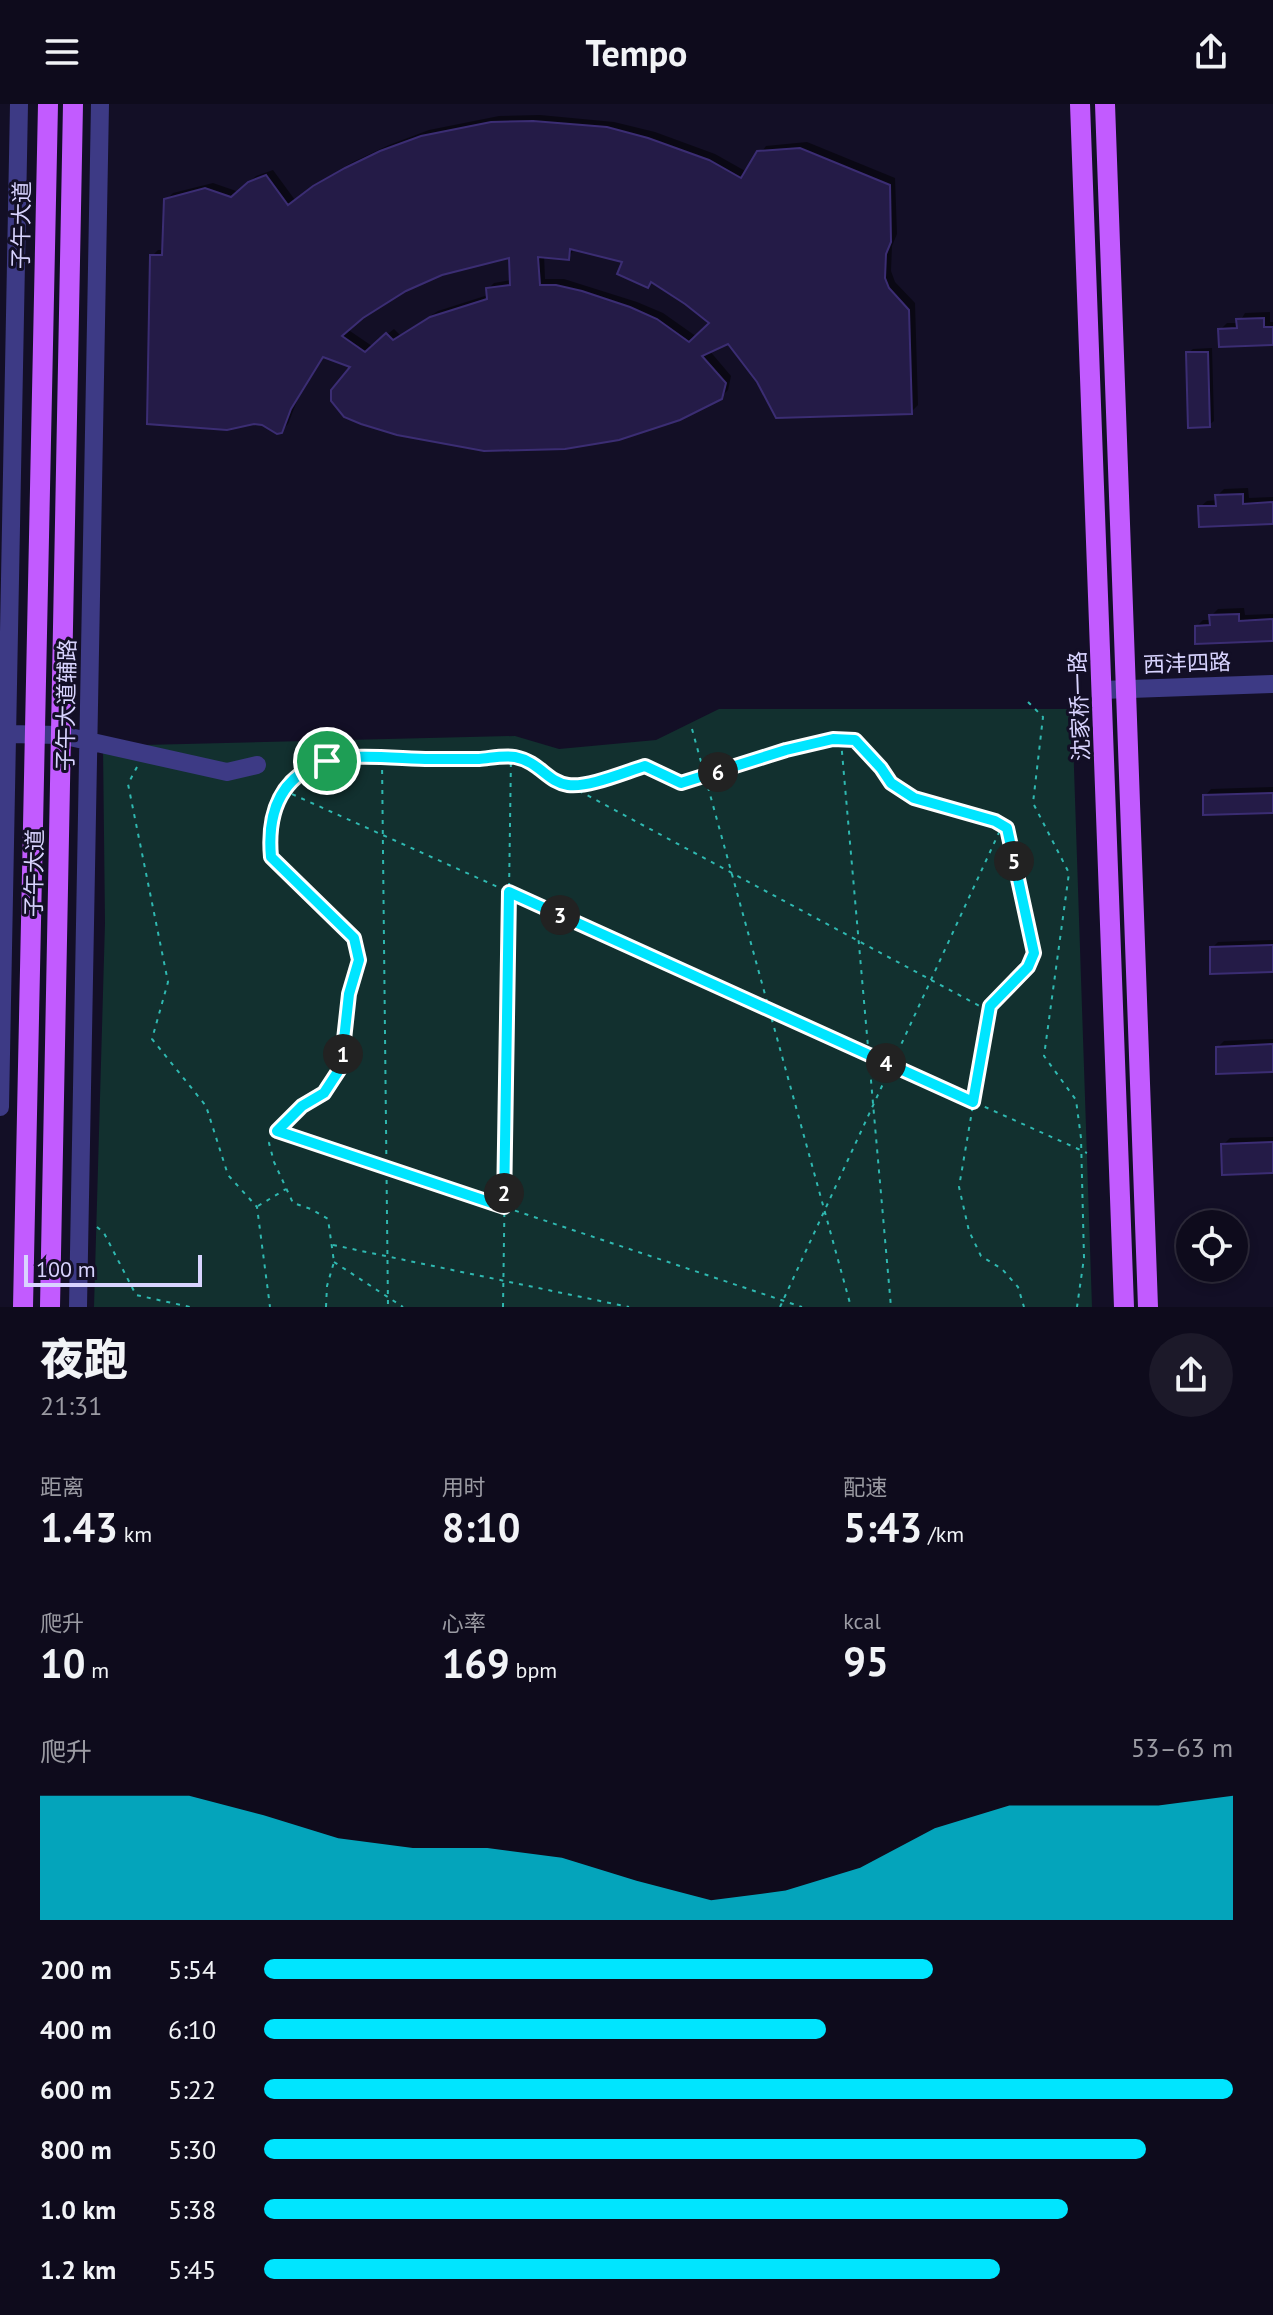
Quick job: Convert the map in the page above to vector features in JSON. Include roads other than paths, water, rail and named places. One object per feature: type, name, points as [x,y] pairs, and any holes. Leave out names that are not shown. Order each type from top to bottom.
[{"type":"main road","points":[[34,104],[47,129]]},
{"type":"main road","name":"子午大道","points":[[23,1307],[48,104]]},
{"type":"main road","name":"子午大道","points":[[50,1307],[73,104]]},
{"type":"main road","points":[[72,128],[85,104]]},
{"type":"main road","name":"沈家桥一路","points":[[1080,104],[1124,1307]]},
{"type":"main road","points":[[1105,104],[1148,1307]]},
{"type":"main road","points":[[45,215],[71,215]]},
{"type":"street","points":[[0,1107],[19,104]]},
{"type":"street","name":"子午大道辅路","points":[[78,1307],[100,104]]},
{"type":"street","name":"西沣四路","points":[[1102,690],[1273,684]]},
{"type":"street","points":[[7,734],[61,735],[227,772],[257,765]]}]
